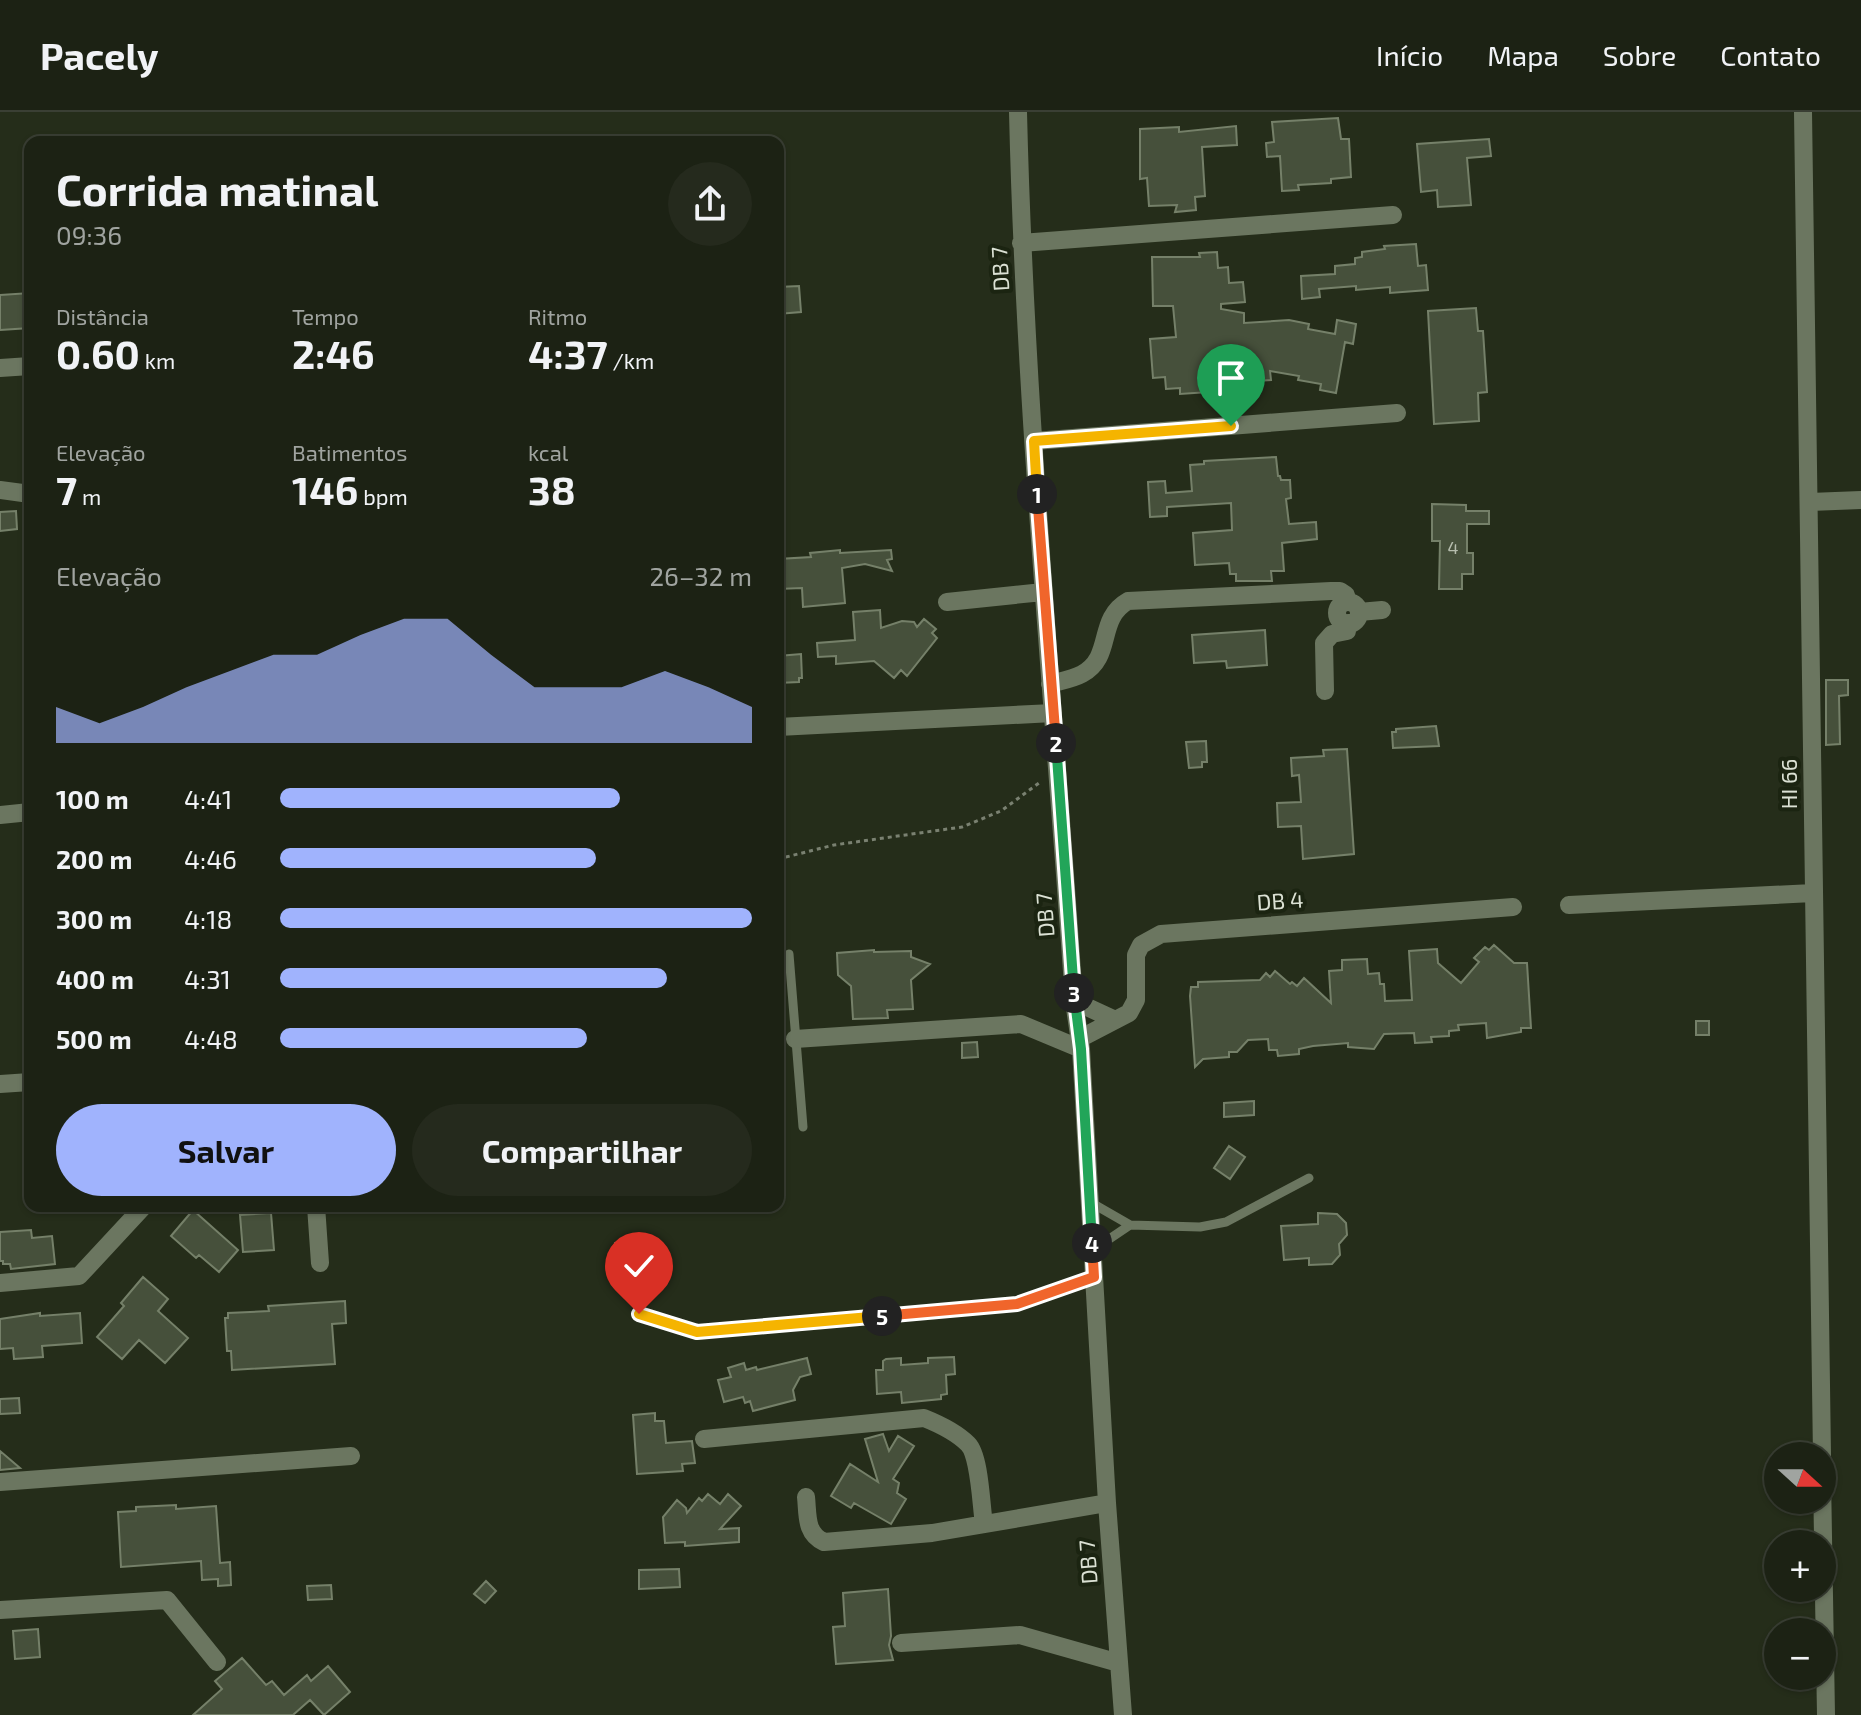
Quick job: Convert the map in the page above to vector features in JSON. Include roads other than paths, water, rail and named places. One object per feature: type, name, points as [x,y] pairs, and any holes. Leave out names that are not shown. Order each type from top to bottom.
[{"type":"street","name":"DB 7","points":[[1018,112],[1021,243],[1043,592],[1074,1001],[1080,1044],[1107,1503],[1123,1715]]},
{"type":"street","name":"HI 66","points":[[1803,112],[1822,1442]]},
{"type":"street","points":[[1021,243],[1393,215]]},
{"type":"street","points":[[0,368],[24,366]]},
{"type":"street","points":[[1034,441],[1397,413]]},
{"type":"street","points":[[0,490],[24,493]]},
{"type":"street","points":[[1810,502],[1861,500]]},
{"type":"street","points":[[1050,684],[1082,674],[1091,667],[1104,646],[1107,622],[1118,606],[1128,601],[1340,591],[1346,595],[1351,612],[1347,631],[1332,634],[1324,643],[1325,691]]},
{"type":"street","points":[[947,602],[1043,592]]},
{"type":"street","points":[[1351,612],[1382,610]]},
{"type":"street","points":[[784,727],[1053,713]]},
{"type":"street","points":[[0,815],[24,813]]},
{"type":"street","points":[[1569,905],[1813,893]]},
{"type":"street","name":"DB 4","points":[[1080,1044],[1113,1019],[1129,1013],[1136,1000],[1136,955],[1141,945],[1161,934],[1513,907]]},
{"type":"street","points":[[1074,1001],[1113,1019]]},
{"type":"street","points":[[795,1039],[1021,1024],[1080,1044]]},
{"type":"street","points":[[0,1084],[24,1082]]},
{"type":"street","points":[[0,1283],[79,1276],[138,1212]]},
{"type":"street","points":[[316,1212],[320,1263]]},
{"type":"street","points":[[704,1439],[924,1418],[970,1445],[975,1455],[984,1524]]},
{"type":"street","points":[[0,1482],[351,1456]]},
{"type":"street","points":[[806,1497],[809,1528],[815,1537],[824,1542],[932,1533],[1107,1503]]},
{"type":"street","points":[[1823,1514],[1826,1715]]},
{"type":"street","points":[[0,1610],[167,1600],[217,1662]]},
{"type":"street","points":[[901,1643],[1020,1635],[1119,1663]]},
{"type":"lane","points":[[789,954],[803,1127]]},
{"type":"lane","points":[[1090,1202],[1130,1225],[1200,1227],[1226,1222],[1309,1178]]},
{"type":"lane","points":[[1093,1250],[1130,1225]]},
{"type":"lane","points":[[639,1314],[697,1332],[1017,1304],[1094,1277]]}]
